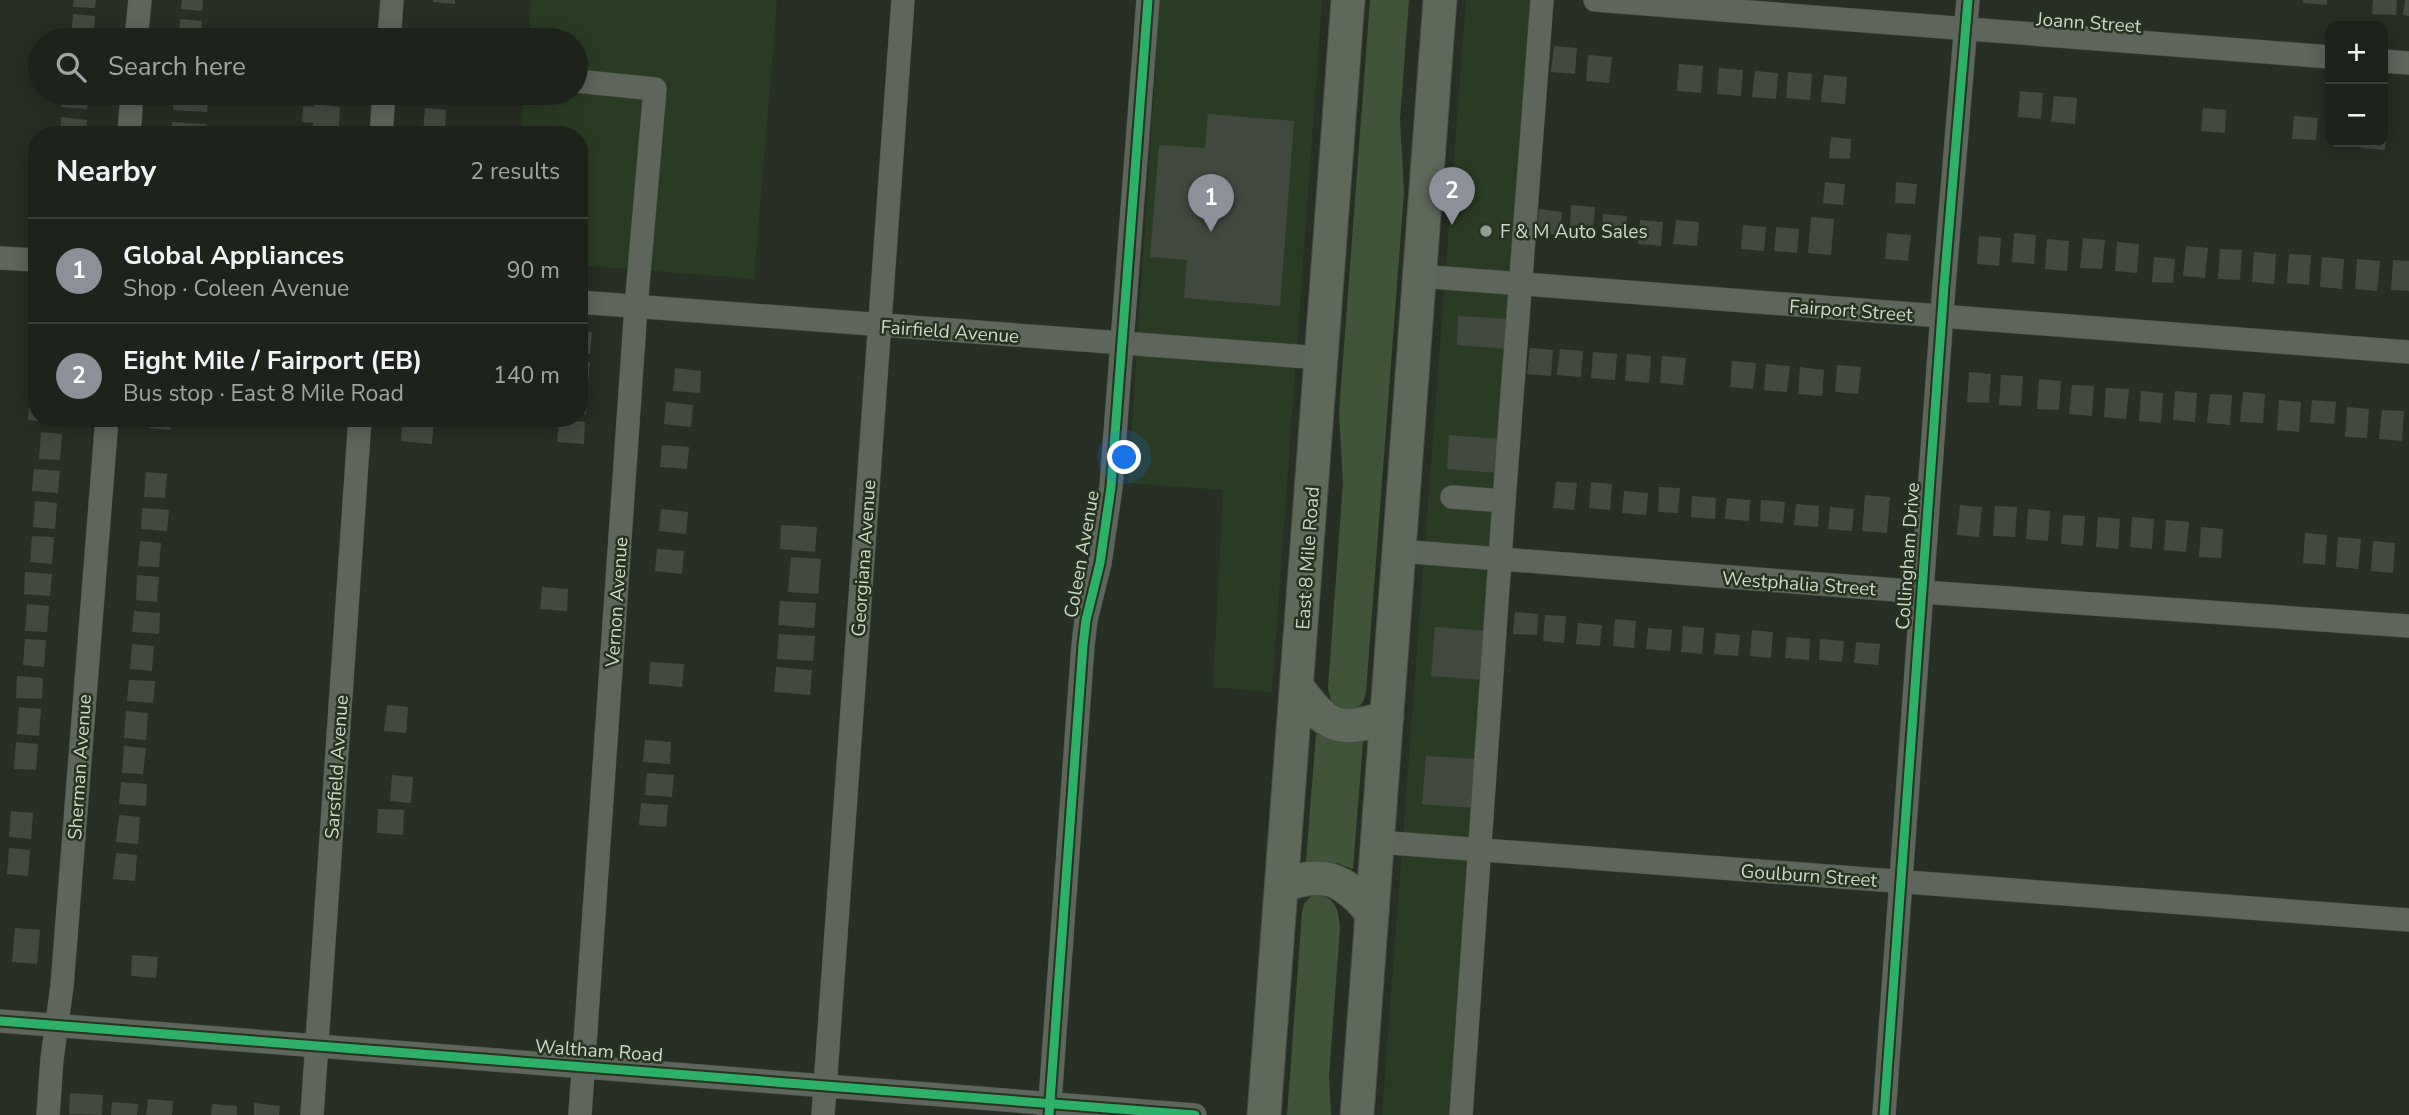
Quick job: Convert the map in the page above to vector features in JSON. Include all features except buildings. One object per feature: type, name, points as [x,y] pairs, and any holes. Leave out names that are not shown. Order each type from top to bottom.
[{"type":"highway","name":"East 8 Mile Road","points":[[1264,1115],[1348,0]]},
{"type":"highway","points":[[1357,1115],[1440,0]]},
{"type":"highway","points":[[1297,687],[1316,712],[1335,724],[1359,725],[1387,717]]},
{"type":"highway","points":[[1282,886],[1311,878],[1334,880],[1356,893],[1372,913]]},
{"type":"street","points":[[137,28],[140,0]]},
{"type":"street","points":[[390,28],[392,0]]},
{"type":"street","name":"Georgiana Avenue","points":[[823,1115],[903,0]]},
{"type":"street","name":"Coleen Avenue","points":[[1050,1109],[1083,645],[1107,514],[1148,0]]},
{"type":"street","points":[[1461,1115],[1542,0]]},
{"type":"street","name":"Joann Street","points":[[1595,0],[2325,57]]},
{"type":"street","name":"Collingham Drive","points":[[1884,1115],[1942,317],[1968,0]]},
{"type":"street","points":[[2388,61],[2409,63]]},
{"type":"street","name":"Vernon Avenue","points":[[580,1115],[636,307],[655,89],[588,82]]},
{"type":"street","points":[[130,126],[131,105]]},
{"type":"street","points":[[382,126],[383,105]]},
{"type":"street","points":[[0,258],[28,260]]},
{"type":"street","name":"Fairport Street","points":[[1419,276],[2409,352]]},
{"type":"street","name":"Fairfield Avenue","points":[[588,303],[1321,358]]},
{"type":"street","name":"Sherman Avenue","points":[[48,1115],[58,1025],[106,427]]},
{"type":"street","name":"Sarsfield Avenue","points":[[312,1115],[359,427]]},
{"type":"street","points":[[1452,497],[1504,501]]},
{"type":"street","name":"Westphalia Street","points":[[1399,551],[1922,592],[2409,626]]},
{"type":"street","name":"Goulburn Street","points":[[1378,842],[2409,920]]},
{"type":"street","name":"Waltham Road","points":[[0,1021],[825,1085],[1050,1109],[1195,1115]]},
{"type":"shaded area","points":[[531,0],[777,0],[754,279],[588,266],[588,126],[521,126],[523,105],[588,105],[588,28],[529,28]]},
{"type":"shaded area","points":[[1160,0],[1322,0],[1272,692],[1213,687],[1223,490],[1128,483]]},
{"type":"shaded area","points":[[1370,0],[1409,0],[1400,119],[1404,193],[1366,692],[1358,706],[1342,712],[1332,704],[1328,688],[1343,482],[1339,413]]},
{"type":"shaded area","points":[[1466,0],[1545,0],[1466,1115],[1382,1115]]},
{"type":"shaded area","points":[[1316,734],[1337,742],[1363,742],[1353,869],[1337,863],[1306,861]]},
{"type":"shaded area","points":[[1312,895],[1326,897],[1334,904],[1340,927],[1329,1077],[1331,1115],[1287,1115],[1302,913],[1304,904]]},
{"type":"cycle path","points":[[1049,1115],[1083,645],[1086,620],[1100,563],[1111,487],[1148,0]]},
{"type":"cycle path","points":[[1884,1115],[1944,286],[1968,0]]},
{"type":"cycle path","points":[[0,1021],[1195,1115]]},
{"type":"place","name":"Eight Mile / Fairport (EB)","points":[[1452,225]]},
{"type":"place","name":"F & M Auto Sales","points":[[1486,231]]},
{"type":"place","name":"Global Appliances","points":[[1211,232]]}]
